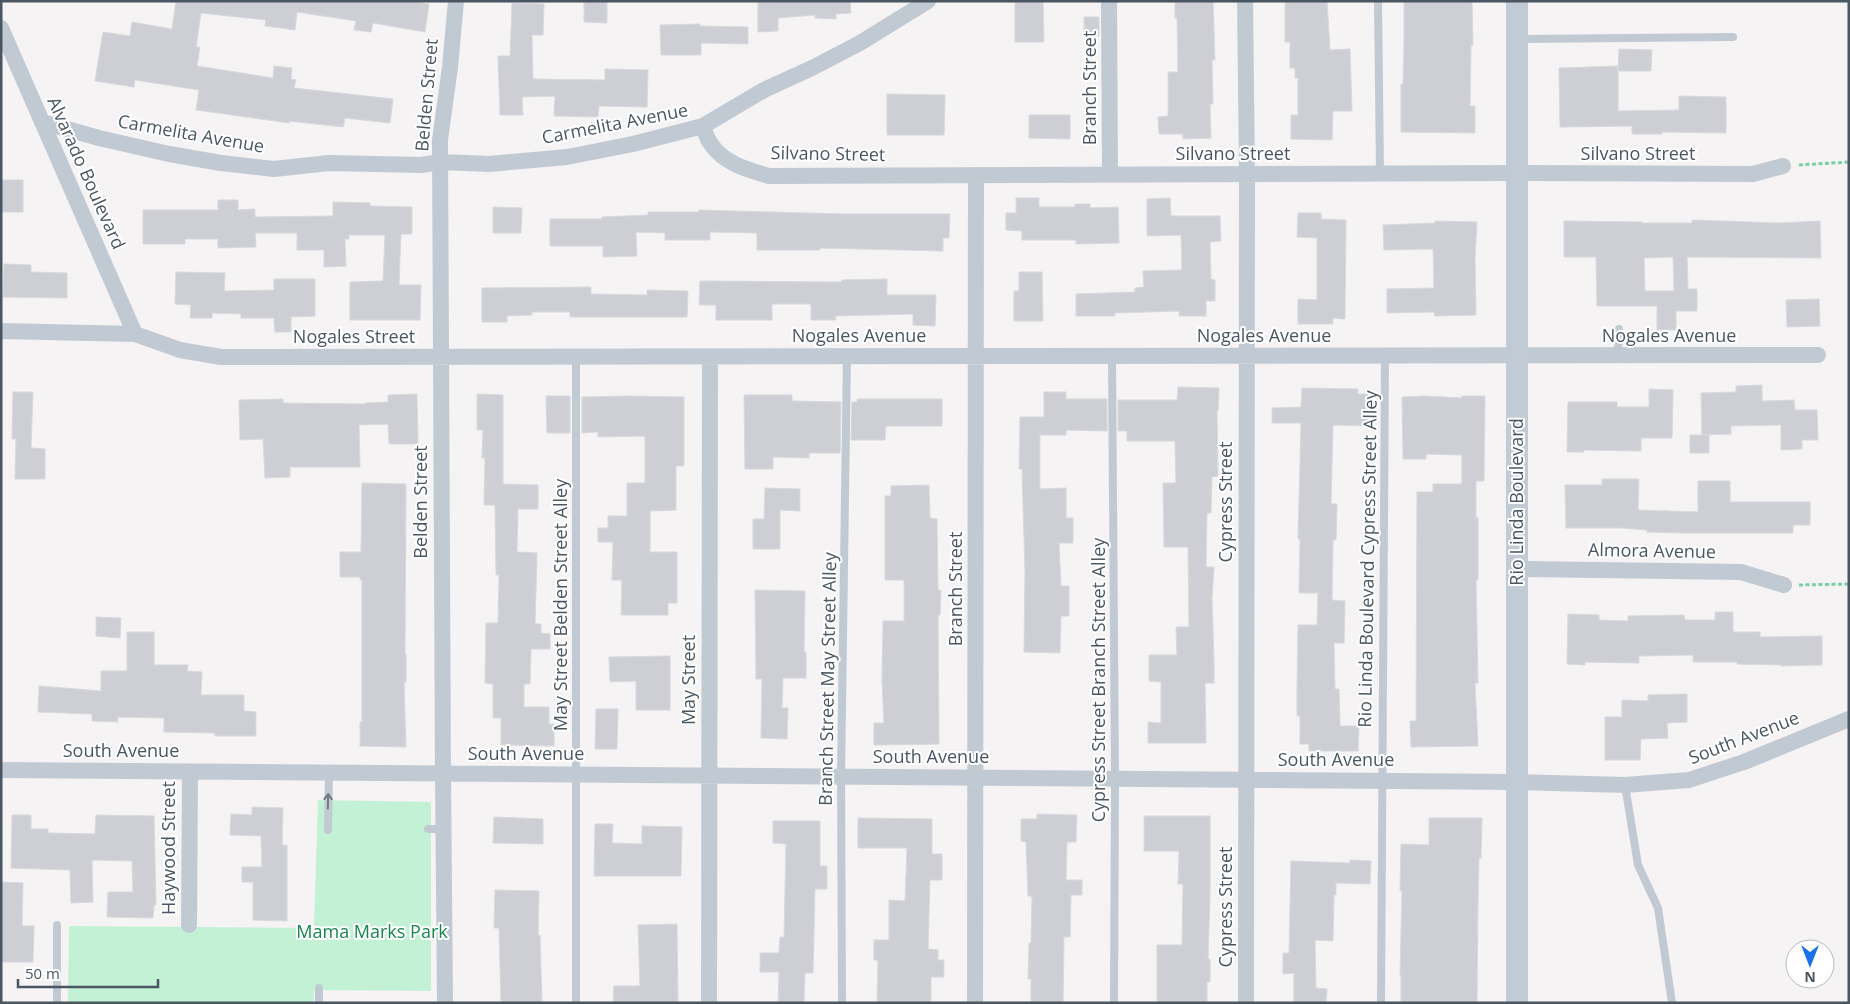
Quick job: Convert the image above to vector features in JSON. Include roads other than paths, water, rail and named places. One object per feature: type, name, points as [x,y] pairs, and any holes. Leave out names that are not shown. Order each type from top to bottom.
[{"type":"main road","name":"Rio Linda Boulevard","points":[[1517,1],[1517,1003]]},
{"type":"street","name":"Belden Street","points":[[446,1003],[436,829],[443,774],[440,140],[450,67],[456,1]]},
{"type":"street","name":"Carmelita Avenue","points":[[42,122],[99,138],[169,154],[221,163],[274,169],[329,163],[421,165],[441,162],[489,164],[567,157],[634,144],[703,126],[764,90],[860,43],[928,1]]},
{"type":"street","name":"Branch Street","points":[[1109,1],[1110,174]]},
{"type":"street","name":"Cypress Street","points":[[1246,1],[1246,1003]]},
{"type":"street","name":"Alvarado Boulevard","points":[[1,28],[135,334]]},
{"type":"street","name":"Silvano Street","points":[[703,126],[711,145],[730,162],[769,176],[1380,173],[1753,174],[1783,166]]},
{"type":"street","name":"Branch Street","points":[[975,1003],[976,175]]},
{"type":"street","name":"Nogales Street","points":[[1,331],[135,334],[180,350],[221,357],[710,357]]},
{"type":"street","name":"Nogales Avenue","points":[[710,357],[1818,356]]},
{"type":"street","name":"May Street","points":[[709,1003],[710,357]]},
{"type":"street","name":"Almora Avenue","points":[[1517,569],[1741,572],[1784,584]]},
{"type":"street","name":"South Avenue","points":[[1,770],[1517,782],[1625,785],[1689,780],[1744,762],[1849,719]]},
{"type":"street","name":"Haywood Street","points":[[189,925],[190,772]]},
{"type":"lane","points":[[1378,1],[1380,173]]},
{"type":"lane","points":[[1517,39],[1733,37]]},
{"type":"lane","points":[[1618,356],[1619,329]]},
{"type":"lane","name":"Branch Street May Street Alley","points":[[842,1003],[841,777],[847,356]]},
{"type":"lane","name":"Cypress Street Branch Street Alley","points":[[1112,356],[1115,780],[1114,1003]]},
{"type":"lane","name":"Rio Linda Boulevard Cypress Street Alley","points":[[1381,1003],[1381,781],[1386,356]]},
{"type":"lane","name":"May Street Belden Street Alley","points":[[576,357],[576,1003]]},
{"type":"lane","points":[[328,830],[329,773]]},
{"type":"lane","points":[[1625,785],[1638,865],[1658,908],[1672,1003]]},
{"type":"lane","points":[[57,925],[57,1003]]},
{"type":"lane","points":[[319,988],[319,1003]]},
{"type":"park label","name":"Mama Marks Park","points":[[372,932]]}]
